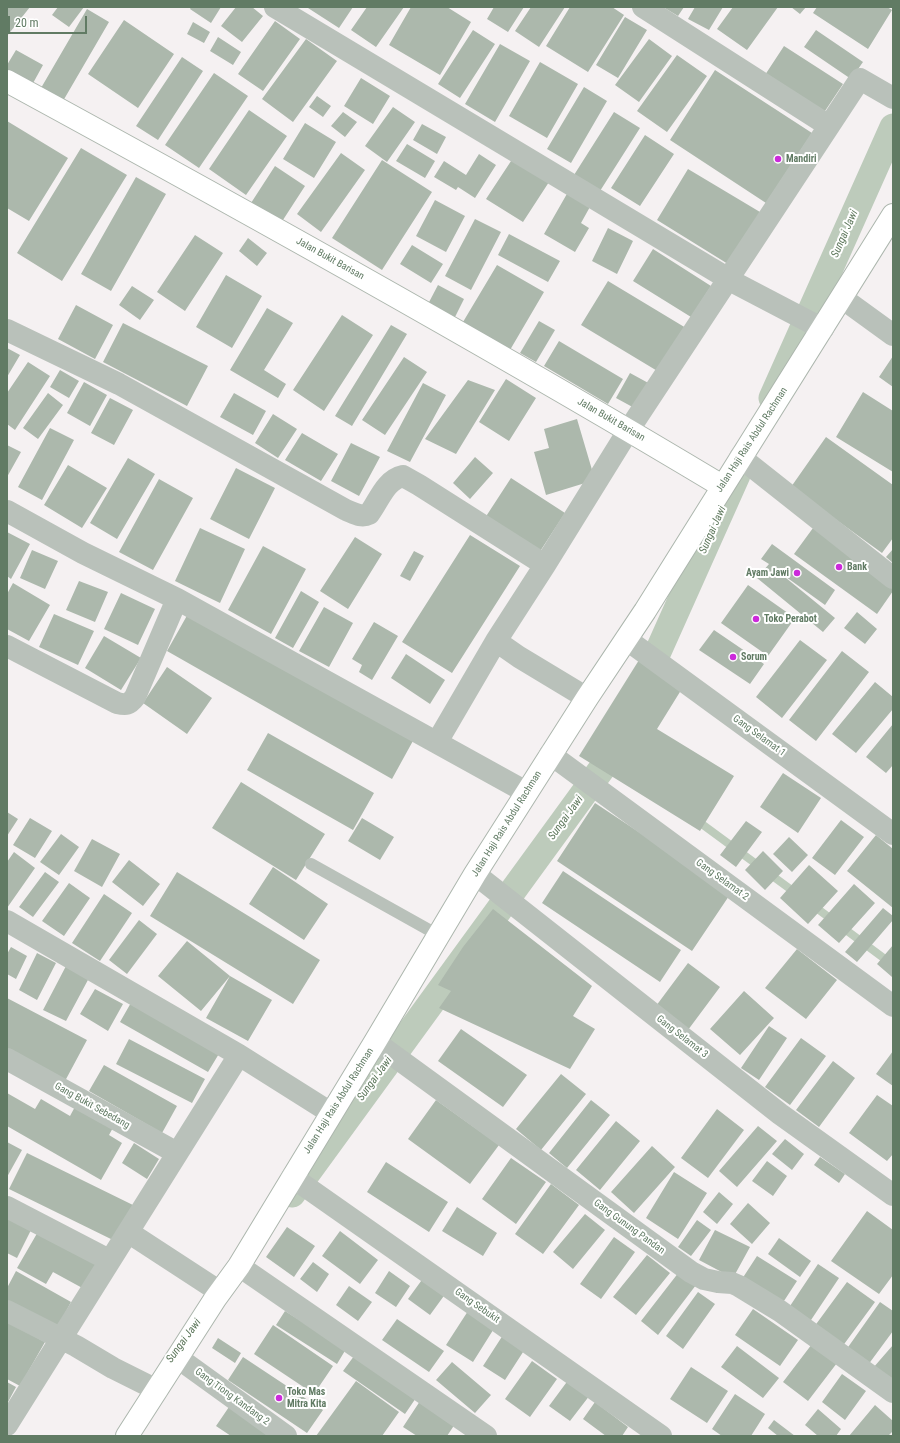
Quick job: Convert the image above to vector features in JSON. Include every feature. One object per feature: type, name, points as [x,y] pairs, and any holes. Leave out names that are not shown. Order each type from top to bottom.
[{"type":"street","points":[[276,7],[732,281],[803,317],[823,329]]},
{"type":"street","points":[[643,7],[829,126]]},
{"type":"street","name":"Jalan Bukit Barisan","points":[[7,81],[208,190],[457,330],[713,481]]},
{"type":"street","points":[[446,748],[496,641],[628,431],[732,281],[829,126],[865,83],[893,98]]},
{"type":"street","name":"Jalan Haji Rais Abdul Rachman","points":[[127,1436],[178,1358],[211,1286],[239,1266],[475,874],[550,754],[578,693],[626,638],[644,611],[713,481],[740,457],[823,329],[893,216]]},
{"type":"street","points":[[842,298],[893,335]]},
{"type":"street","points":[[7,330],[119,384],[346,510],[358,515],[365,516],[369,514],[390,482],[403,476],[545,565]]},
{"type":"street","points":[[740,457],[893,578]]},
{"type":"street","points":[[7,511],[83,553],[177,599],[526,792]]},
{"type":"street","points":[[7,646],[118,703],[125,705],[131,703],[135,697],[177,599]]},
{"type":"street","name":"Gang Selamat 1","points":[[626,638],[893,834]]},
{"type":"street","points":[[496,641],[578,693]]},
{"type":"street","name":"Gang Selamat 2","points":[[550,754],[893,1006]]},
{"type":"street","name":"Gang Selamat 3","points":[[475,874],[780,1114],[893,1195]]},
{"type":"street","points":[[7,921],[246,1059],[331,1113]]},
{"type":"street","name":"Gang Gunung Pandan","points":[[375,1042],[691,1272],[704,1279],[732,1283],[740,1286],[780,1311],[893,1392]]},
{"type":"street","name":"Gang Bukit Sebedang","points":[[7,1058],[177,1153]]},
{"type":"street","points":[[7,1425],[68,1342],[110,1260],[136,1238],[177,1153],[246,1059]]},
{"type":"street","name":"Gang Sebukit","points":[[292,1177],[661,1436]]},
{"type":"street","points":[[7,1207],[110,1260]]},
{"type":"street","points":[[136,1238],[211,1286]]},
{"type":"street","points":[[239,1266],[486,1436]]},
{"type":"street","points":[[7,1311],[157,1390]]},
{"type":"street","name":"Gang Tiong Kandang 2","points":[[178,1358],[286,1436]]},
{"type":"lane","points":[[310,864],[438,935]]},
{"type":"building","points":[[7,7],[30,7],[7,36]]},
{"type":"building","points":[[58,7],[84,7],[69,27],[52,15]]},
{"type":"building","points":[[191,7],[221,7],[211,23],[190,9]]},
{"type":"building","points":[[236,7],[252,7],[263,16],[242,42],[221,26]]},
{"type":"building","points":[[353,7],[339,28],[308,8]]},
{"type":"building","points":[[367,7],[404,7],[376,47],[351,30]]},
{"type":"building","points":[[411,7],[447,7],[471,22],[440,75],[389,45]]},
{"type":"building","points":[[494,7],[524,7],[508,32],[487,19]]},
{"type":"building","points":[[531,7],[565,7],[539,47],[515,31]]},
{"type":"building","points":[[570,7],[612,7],[624,15],[588,72],[546,46]]},
{"type":"building","points":[[663,7],[684,7],[678,16]]},
{"type":"building","points":[[695,7],[723,7],[709,30],[688,19]]},
{"type":"building","points":[[733,7],[778,7],[747,50],[717,29]]},
{"type":"building","points":[[791,7],[806,7],[800,14]]},
{"type":"building","points":[[817,7],[887,7],[892,10],[868,49],[813,13]]},
{"type":"building","points":[[87,9],[109,22],[63,101],[41,88]]},
{"type":"building","points":[[625,17],[647,30],[618,78],[596,65]]},
{"type":"building","points":[[124,20],[174,54],[138,108],[88,74]]},
{"type":"building","points":[[275,21],[300,39],[263,91],[238,74]]},
{"type":"building","points":[[193,22],[210,32],[204,43],[187,34]]},
{"type":"building","points":[[473,30],[495,44],[460,98],[438,84]]},
{"type":"building","points":[[816,30],[863,62],[851,79],[804,47]]},
{"type":"building","points":[[218,37],[241,52],[233,65],[210,51]]},
{"type":"building","points":[[306,39],[337,61],[293,122],[262,99]]},
{"type":"building","points":[[649,39],[672,56],[639,102],[615,85]]},
{"type":"building","points":[[500,44],[530,61],[495,122],[465,104]]},
{"type":"building","points":[[784,46],[843,84],[823,114],[765,75]]},
{"type":"building","points":[[16,50],[43,65],[32,85],[7,71],[7,65]]},
{"type":"building","points":[[677,55],[707,76],[667,132],[637,111]]},
{"type":"building","points":[[182,57],[203,71],[158,140],[136,126]]},
{"type":"building","points":[[540,62],[578,84],[547,138],[509,116]]},
{"type":"building","points":[[715,70],[812,133],[766,203],[670,140]]},
{"type":"building","points":[[214,73],[248,96],[199,168],[165,145]]},
{"type":"building","points":[[361,78],[390,96],[373,124],[344,106]]},
{"type":"building","points":[[584,87],[607,101],[571,163],[547,149]]},
{"type":"building","points":[[317,96],[331,106],[323,117],[309,107]]},
{"type":"building","points":[[393,107],[415,122],[387,162],[365,146]]},
{"type":"building","points":[[249,110],[287,136],[246,195],[209,169]]},
{"type":"building","points":[[343,112],[357,122],[345,137],[331,126]]},
{"type":"building","points":[[614,112],[640,128],[600,191],[574,175]]},
{"type":"building","points":[[7,121],[68,158],[29,221],[7,208]]},
{"type":"building","points":[[305,123],[336,142],[314,178],[283,159]]},
{"type":"building","points":[[422,124],[446,137],[437,154],[413,140]]},
{"type":"building","points":[[645,135],[674,154],[640,206],[611,188]]},
{"type":"building","points":[[407,144],[435,161],[425,178],[396,161]]},
{"type":"building","points":[[81,148],[127,175],[62,281],[17,253]]},
{"type":"building","points":[[341,153],[365,170],[321,232],[297,214]]},
{"type":"building","points":[[479,154],[496,165],[475,198],[458,187],[456,190],[434,177],[444,161],[466,175]]},
{"type":"building","points":[[513,158],[549,182],[523,222],[486,199]]},
{"type":"building","points":[[382,160],[432,192],[382,270],[332,238]]},
{"type":"building","points":[[275,166],[305,186],[281,223],[251,203]]},
{"type":"building","points":[[688,169],[760,212],[728,264],[657,220]]},
{"type":"building","points":[[136,177],[166,194],[111,291],[81,274]]},
{"type":"building","points":[[568,192],[591,205],[581,223],[589,228],[575,252],[544,234]]},
{"type":"building","points":[[435,200],[465,216],[446,252],[416,236]]},
{"type":"building","points":[[475,219],[501,232],[471,290],[445,276]]},
{"type":"building","points":[[608,228],[633,241],[617,274],[592,261]]},
{"type":"building","points":[[509,234],[560,261],[548,282],[498,255]]},
{"type":"building","points":[[195,235],[223,253],[185,311],[157,292]]},
{"type":"building","points":[[248,238],[267,253],[257,266],[239,251]]},
{"type":"building","points":[[412,245],[443,264],[431,283],[400,264]]},
{"type":"building","points":[[653,249],[711,286],[691,317],[633,281]]},
{"type":"building","points":[[497,265],[544,292],[510,350],[463,322]]},
{"type":"building","points":[[226,275],[262,296],[232,348],[196,327]]},
{"type":"building","points":[[608,281],[686,328],[659,372],[581,325]]},
{"type":"building","points":[[438,285],[464,299],[454,319],[427,306]]},
{"type":"building","points":[[132,286],[154,300],[140,320],[119,305]]},
{"type":"building","points":[[76,305],[113,325],[95,359],[58,339]]},
{"type":"building","points":[[267,308],[293,323],[264,370],[286,384],[278,398],[230,370]]},
{"type":"building","points":[[342,315],[373,335],[324,411],[293,390]]},
{"type":"building","points":[[539,321],[555,330],[536,362],[520,353]]},
{"type":"building","points":[[123,323],[208,366],[187,406],[103,362]]},
{"type":"building","points":[[391,325],[407,334],[352,426],[335,416]]},
{"type":"building","points":[[559,341],[623,379],[608,404],[544,366]]},
{"type":"building","points":[[7,348],[20,355],[7,377]]},
{"type":"building","points":[[893,356],[893,387],[879,377]]},
{"type":"building","points":[[404,357],[427,372],[385,435],[362,420]]},
{"type":"building","points":[[28,362],[50,376],[15,430],[7,424],[7,393]]},
{"type":"building","points":[[60,370],[79,381],[69,398],[50,387]]},
{"type":"building","points":[[630,373],[652,385],[638,410],[616,398]]},
{"type":"building","points":[[506,379],[536,398],[509,441],[479,422]]},
{"type":"building","points":[[468,380],[495,390],[456,454],[425,439]]},
{"type":"building","points":[[84,382],[107,395],[90,426],[67,413]]},
{"type":"building","points":[[423,383],[446,395],[410,462],[387,451]]},
{"type":"building","points":[[863,392],[893,411],[893,472],[836,437]]},
{"type":"building","points":[[48,393],[63,405],[38,439],[23,428]]},
{"type":"building","points":[[234,393],[266,411],[253,435],[220,417]]},
{"type":"building","points":[[110,398],[133,410],[114,445],[91,433]]},
{"type":"building","points":[[273,414],[297,429],[278,458],[255,443]]},
{"type":"building","points":[[577,419],[595,480],[546,495],[534,452],[549,448],[544,429]]},
{"type":"building","points":[[50,428],[74,440],[42,500],[18,487]]},
{"type":"building","points":[[302,433],[338,454],[321,481],[285,460]]},
{"type":"building","points":[[826,437],[893,485],[893,538],[882,553],[791,487]]},
{"type":"building","points":[[351,443],[380,457],[359,496],[331,481]]},
{"type":"building","points":[[7,445],[21,452],[7,477]]},
{"type":"building","points":[[475,457],[493,473],[470,499],[453,483]]},
{"type":"building","points":[[128,458],[155,474],[117,539],[90,523]]},
{"type":"building","points":[[68,465],[107,488],[82,528],[44,505]]},
{"type":"building","points":[[236,468],[275,488],[249,539],[210,519]]},
{"type":"building","points":[[511,478],[565,513],[537,556],[483,521]]},
{"type":"building","points":[[159,479],[193,498],[153,570],[119,552]]},
{"type":"building","points":[[200,528],[245,549],[220,603],[175,581]]},
{"type":"building","points":[[813,528],[893,585],[893,591],[877,614],[794,554]]},
{"type":"building","points":[[7,532],[30,544],[11,579],[7,576]]},
{"type":"building","points":[[470,535],[520,566],[452,673],[402,642]]},
{"type":"building","points":[[355,537],[382,554],[348,609],[320,591]]},
{"type":"building","points":[[772,544],[835,590],[825,605],[775,569],[835,618],[823,632],[757,578],[769,564],[761,559]]},
{"type":"building","points":[[263,546],[306,569],[271,634],[228,610]]},
{"type":"building","points":[[893,549],[893,563],[886,557]]},
{"type":"building","points":[[32,550],[58,561],[45,589],[20,578]]},
{"type":"building","points":[[414,551],[424,556],[410,581],[400,576]]},
{"type":"building","points":[[79,581],[108,592],[95,622],[66,610]]},
{"type":"building","points":[[13,583],[50,605],[29,641],[7,629],[7,594]]},
{"type":"building","points":[[748,585],[795,618],[768,656],[721,623]]},
{"type":"building","points":[[301,591],[319,602],[293,648],[275,638]]},
{"type":"building","points":[[121,593],[155,609],[138,645],[104,629]]},
{"type":"building","points":[[324,607],[353,623],[329,667],[299,651]]},
{"type":"building","points":[[189,612],[414,739],[392,779],[167,651]]},
{"type":"building","points":[[857,612],[877,629],[865,644],[844,628]]},
{"type":"building","points":[[54,614],[94,631],[78,665],[39,647]]},
{"type":"building","points":[[374,622],[398,636],[372,680],[359,672],[362,665],[352,659]]},
{"type":"building","points":[[714,630],[764,664],[750,684],[699,650]]},
{"type":"building","points":[[104,636],[141,658],[121,690],[85,668]]},
{"type":"building","points":[[800,640],[827,660],[782,718],[756,697]]},
{"type":"building","points":[[842,651],[869,672],[816,741],[789,720]]},
{"type":"building","points":[[406,654],[445,680],[430,704],[391,678]]},
{"type":"building","points":[[639,660],[683,687],[657,729],[734,776],[700,831],[579,756]]},
{"type":"building","points":[[167,667],[212,698],[187,734],[143,703]]},
{"type":"building","points":[[875,682],[893,697],[893,709],[856,753],[832,734]]},
{"type":"building","points":[[893,724],[893,765],[886,773],[866,757]]},
{"type":"building","points":[[268,733],[374,793],[353,830],[247,770]]},
{"type":"building","points":[[783,773],[821,798],[798,833],[760,807]]},
{"type":"building","points":[[241,782],[325,834],[296,880],[212,828]]},
{"type":"building","points":[[595,803],[731,893],[692,951],[557,861]]},
{"type":"building","points":[[7,812],[18,819],[7,836]]},
{"type":"building","points":[[30,818],[52,831],[35,858],[13,845]]},
{"type":"building","points":[[362,818],[394,837],[380,860],[348,841]]},
{"type":"building","points":[[841,820],[864,837],[835,875],[812,858]]},
{"type":"building","points":[[746,821],[762,832],[736,867],[720,855]]},
{"type":"building","points":[[61,834],[79,847],[59,875],[40,862]]},
{"type":"building","points":[[876,835],[893,849],[893,908],[847,871]]},
{"type":"building","points":[[789,837],[808,855],[792,872],[773,854]]},
{"type":"building","points":[[92,839],[120,854],[102,887],[74,871]]},
{"type":"building","points":[[763,851],[783,871],[765,890],[745,870]]},
{"type":"building","points":[[14,852],[35,868],[7,908],[7,862]]},
{"type":"building","points":[[129,860],[160,884],[143,906],[112,882]]},
{"type":"building","points":[[809,865],[838,891],[808,924],[780,898]]},
{"type":"building","points":[[273,867],[328,904],[304,940],[249,904]]},
{"type":"building","points":[[563,871],[681,950],[660,982],[542,903]]},
{"type":"building","points":[[45,872],[59,882],[33,917],[19,907]]},
{"type":"building","points":[[177,872],[320,960],[293,1004],[150,916]]},
{"type":"building","points":[[69,883],[90,898],[64,936],[42,921]]},
{"type":"building","points":[[854,884],[875,903],[839,943],[818,925]]},
{"type":"building","points":[[104,894],[132,913],[100,961],[72,943]]},
{"type":"building","points":[[883,908],[893,916],[893,920],[857,962],[845,952]]},
{"type":"building","points":[[493,909],[592,986],[573,1016],[595,1029],[570,1069],[439,1008],[451,991],[438,985],[463,947]]},
{"type":"building","points":[[139,920],[157,934],[127,974],[109,960]]},
{"type":"building","points":[[187,941],[230,976],[201,1011],[158,976]]},
{"type":"building","points":[[893,945],[893,976],[892,977],[877,964]]},
{"type":"building","points":[[11,947],[27,956],[16,979],[7,974],[7,954]]},
{"type":"building","points":[[797,949],[837,980],[806,1019],[765,988]]},
{"type":"building","points":[[37,953],[56,963],[37,1000],[19,990]]},
{"type":"building","points":[[688,963],[720,987],[688,1030],[656,1006]]},
{"type":"building","points":[[66,966],[89,978],[66,1021],[43,1010]]},
{"type":"building","points":[[230,976],[272,1000],[248,1041],[206,1018]]},
{"type":"building","points":[[95,989],[123,1004],[108,1031],[80,1014]]},
{"type":"building","points":[[744,991],[774,1018],[740,1055],[710,1029]]},
{"type":"building","points":[[7,998],[87,1040],[65,1081],[7,1050]]},
{"type":"building","points":[[132,1001],[220,1052],[208,1072],[120,1022]]},
{"type":"building","points":[[769,1026],[787,1038],[759,1080],[741,1068]]},
{"type":"building","points":[[461,1029],[527,1075],[503,1107],[438,1061]]},
{"type":"building","points":[[801,1038],[826,1056],[790,1105],[765,1087]]},
{"type":"building","points":[[129,1039],[205,1079],[192,1103],[116,1064]]},
{"type":"building","points":[[893,1051],[893,1086],[876,1074]]},
{"type":"building","points":[[833,1061],[855,1078],[819,1127],[796,1110]]},
{"type":"building","points":[[104,1065],[177,1106],[162,1133],[89,1091]]},
{"type":"building","points":[[561,1074],[586,1094],[541,1150],[516,1129]]},
{"type":"building","points":[[7,1093],[35,1109],[41,1099],[70,1116],[77,1103],[115,1124],[109,1135],[122,1143],[101,1180],[7,1126]]},
{"type":"building","points":[[877,1095],[893,1106],[893,1154],[887,1161],[849,1133]]},
{"type":"building","points":[[436,1100],[499,1145],[470,1184],[408,1139]]},
{"type":"building","points":[[591,1100],[610,1115],[567,1168],[549,1153]]},
{"type":"building","points":[[717,1109],[744,1130],[708,1178],[681,1158]]},
{"type":"building","points":[[616,1121],[640,1141],[600,1190],[576,1170]]},
{"type":"building","points":[[758,1126],[777,1141],[737,1187],[719,1171]]},
{"type":"building","points":[[785,1139],[804,1154],[792,1170],[772,1154]]},
{"type":"building","points":[[7,1142],[22,1150],[7,1177]]},
{"type":"building","points":[[134,1143],[159,1159],[147,1179],[122,1163]]},
{"type":"building","points":[[652,1146],[675,1167],[634,1213],[611,1192]]},
{"type":"building","points":[[27,1153],[135,1206],[117,1242],[9,1189]]},
{"type":"building","points":[[820,1157],[845,1174],[839,1183],[814,1165]]},
{"type":"building","points":[[511,1158],[546,1182],[516,1224],[482,1199]]},
{"type":"building","points":[[767,1161],[787,1176],[773,1196],[752,1181]]},
{"type":"building","points":[[386,1162],[448,1202],[429,1232],[367,1192]]},
{"type":"building","points":[[674,1172],[707,1193],[678,1239],[646,1218]]},
{"type":"building","points":[[551,1184],[579,1205],[543,1254],[515,1234]]},
{"type":"building","points":[[719,1192],[733,1204],[717,1224],[703,1212]]},
{"type":"building","points":[[748,1203],[770,1223],[752,1244],[730,1224]]},
{"type":"building","points":[[457,1207],[497,1233],[483,1256],[442,1231]]},
{"type":"building","points":[[867,1211],[893,1230],[893,1275],[879,1294],[831,1261]]},
{"type":"building","points":[[585,1214],[605,1230],[573,1269],[553,1252]]},
{"type":"building","points":[[7,1216],[32,1228],[17,1258],[7,1253]]},
{"type":"building","points":[[697,1220],[711,1230],[691,1256],[678,1247]]},
{"type":"building","points":[[287,1227],[315,1246],[294,1277],[266,1257]]},
{"type":"building","points":[[39,1230],[101,1265],[86,1290],[53,1272],[46,1284],[17,1268]]},
{"type":"building","points":[[715,1230],[750,1247],[733,1278],[699,1260]]},
{"type":"building","points":[[340,1231],[378,1260],[360,1284],[322,1256]]},
{"type":"building","points":[[614,1237],[635,1252],[601,1299],[580,1284]]},
{"type":"building","points":[[779,1238],[811,1261],[800,1277],[768,1254]]},
{"type":"building","points":[[647,1255],[670,1273],[636,1315],[613,1297]]},
{"type":"building","points":[[757,1256],[797,1281],[782,1304],[742,1279]]},
{"type":"building","points":[[313,1262],[329,1274],[317,1292],[300,1279]]},
{"type":"building","points":[[818,1264],[839,1278],[809,1323],[788,1309]]},
{"type":"building","points":[[16,1271],[71,1302],[56,1330],[7,1302],[7,1288]]},
{"type":"building","points":[[389,1271],[410,1286],[396,1307],[375,1293]]},
{"type":"building","points":[[679,1272],[696,1285],[658,1335],[641,1321]]},
{"type":"building","points":[[424,1277],[446,1293],[430,1315],[408,1299]]},
{"type":"building","points":[[847,1282],[875,1302],[842,1347],[814,1327]]},
{"type":"building","points":[[349,1286],[372,1302],[358,1321],[336,1305]]},
{"type":"building","points":[[698,1292],[715,1304],[683,1349],[666,1336]]},
{"type":"building","points":[[880,1302],[893,1311],[893,1331],[868,1365],[846,1350]]},
{"type":"building","points":[[753,1309],[798,1340],[780,1366],[735,1335]]},
{"type":"building","points":[[285,1311],[346,1349],[337,1364],[276,1325]]},
{"type":"building","points":[[468,1311],[495,1327],[473,1362],[446,1345]]},
{"type":"building","points":[[397,1319],[444,1351],[429,1372],[382,1340]]},
{"type":"building","points":[[7,1322],[45,1342],[20,1386],[7,1379]]},
{"type":"building","points":[[273,1325],[333,1366],[314,1394],[254,1354]]},
{"type":"building","points":[[503,1335],[525,1349],[505,1380],[483,1366]]},
{"type":"building","points":[[218,1338],[241,1353],[235,1363],[212,1348]]},
{"type":"building","points":[[812,1344],[837,1363],[808,1401],[783,1382]]},
{"type":"building","points":[[893,1345],[893,1385],[873,1368]]},
{"type":"building","points":[[737,1346],[779,1378],[763,1398],[721,1367]]},
{"type":"building","points":[[357,1352],[418,1395],[405,1414],[343,1371]]},
{"type":"building","points":[[243,1357],[323,1410],[307,1433],[228,1380]]},
{"type":"building","points":[[532,1361],[557,1379],[530,1417],[505,1399]]},
{"type":"building","points":[[452,1362],[491,1395],[475,1413],[436,1380]]},
{"type":"building","points":[[691,1367],[728,1391],[707,1423],[670,1399]]},
{"type":"building","points":[[842,1374],[866,1391],[845,1420],[822,1402]]},
{"type":"building","points":[[569,1379],[590,1395],[570,1421],[549,1406]]},
{"type":"building","points":[[356,1381],[399,1412],[382,1436],[316,1436]]},
{"type":"building","points":[[7,1382],[16,1387],[7,1404]]},
{"type":"building","points":[[735,1394],[765,1414],[751,1436],[722,1436],[712,1429]]},
{"type":"building","points":[[422,1398],[457,1421],[447,1436],[417,1436],[403,1427]]},
{"type":"building","points":[[595,1402],[628,1427],[622,1436],[606,1436],[583,1419]]},
{"type":"building","points":[[231,1404],[279,1436],[231,1436],[216,1426]]},
{"type":"building","points":[[875,1405],[893,1421],[893,1431],[888,1436],[849,1436]]},
{"type":"building","points":[[818,1409],[841,1429],[836,1436],[818,1436],[805,1425]]},
{"type":"building","points":[[774,1420],[795,1436],[778,1436],[768,1428]]},
{"type":"waterway","name":"Sungai Jawi","points":[[772,398],[893,127]]},
{"type":"waterway","name":"Sungai Jawi","points":[[644,683],[737,475]]},
{"type":"waterway","name":"Sungai Jawi","points":[[292,1194],[611,756],[619,738]]},
{"type":"waterway","points":[[695,819],[797,894]]},
{"type":"waterway","points":[[811,904],[893,965]]},
{"type":"place","name":"Mandiri","points":[[778,159]]},
{"type":"place","name":"Bank","points":[[839,567]]},
{"type":"place","name":"Ayam Jawi","points":[[797,573]]},
{"type":"place","name":"Toko Perabot","points":[[756,619]]},
{"type":"place","name":"Sorum","points":[[733,657]]},
{"type":"place","name":"Toko Mas Mitra Kita","points":[[279,1398]]}]
